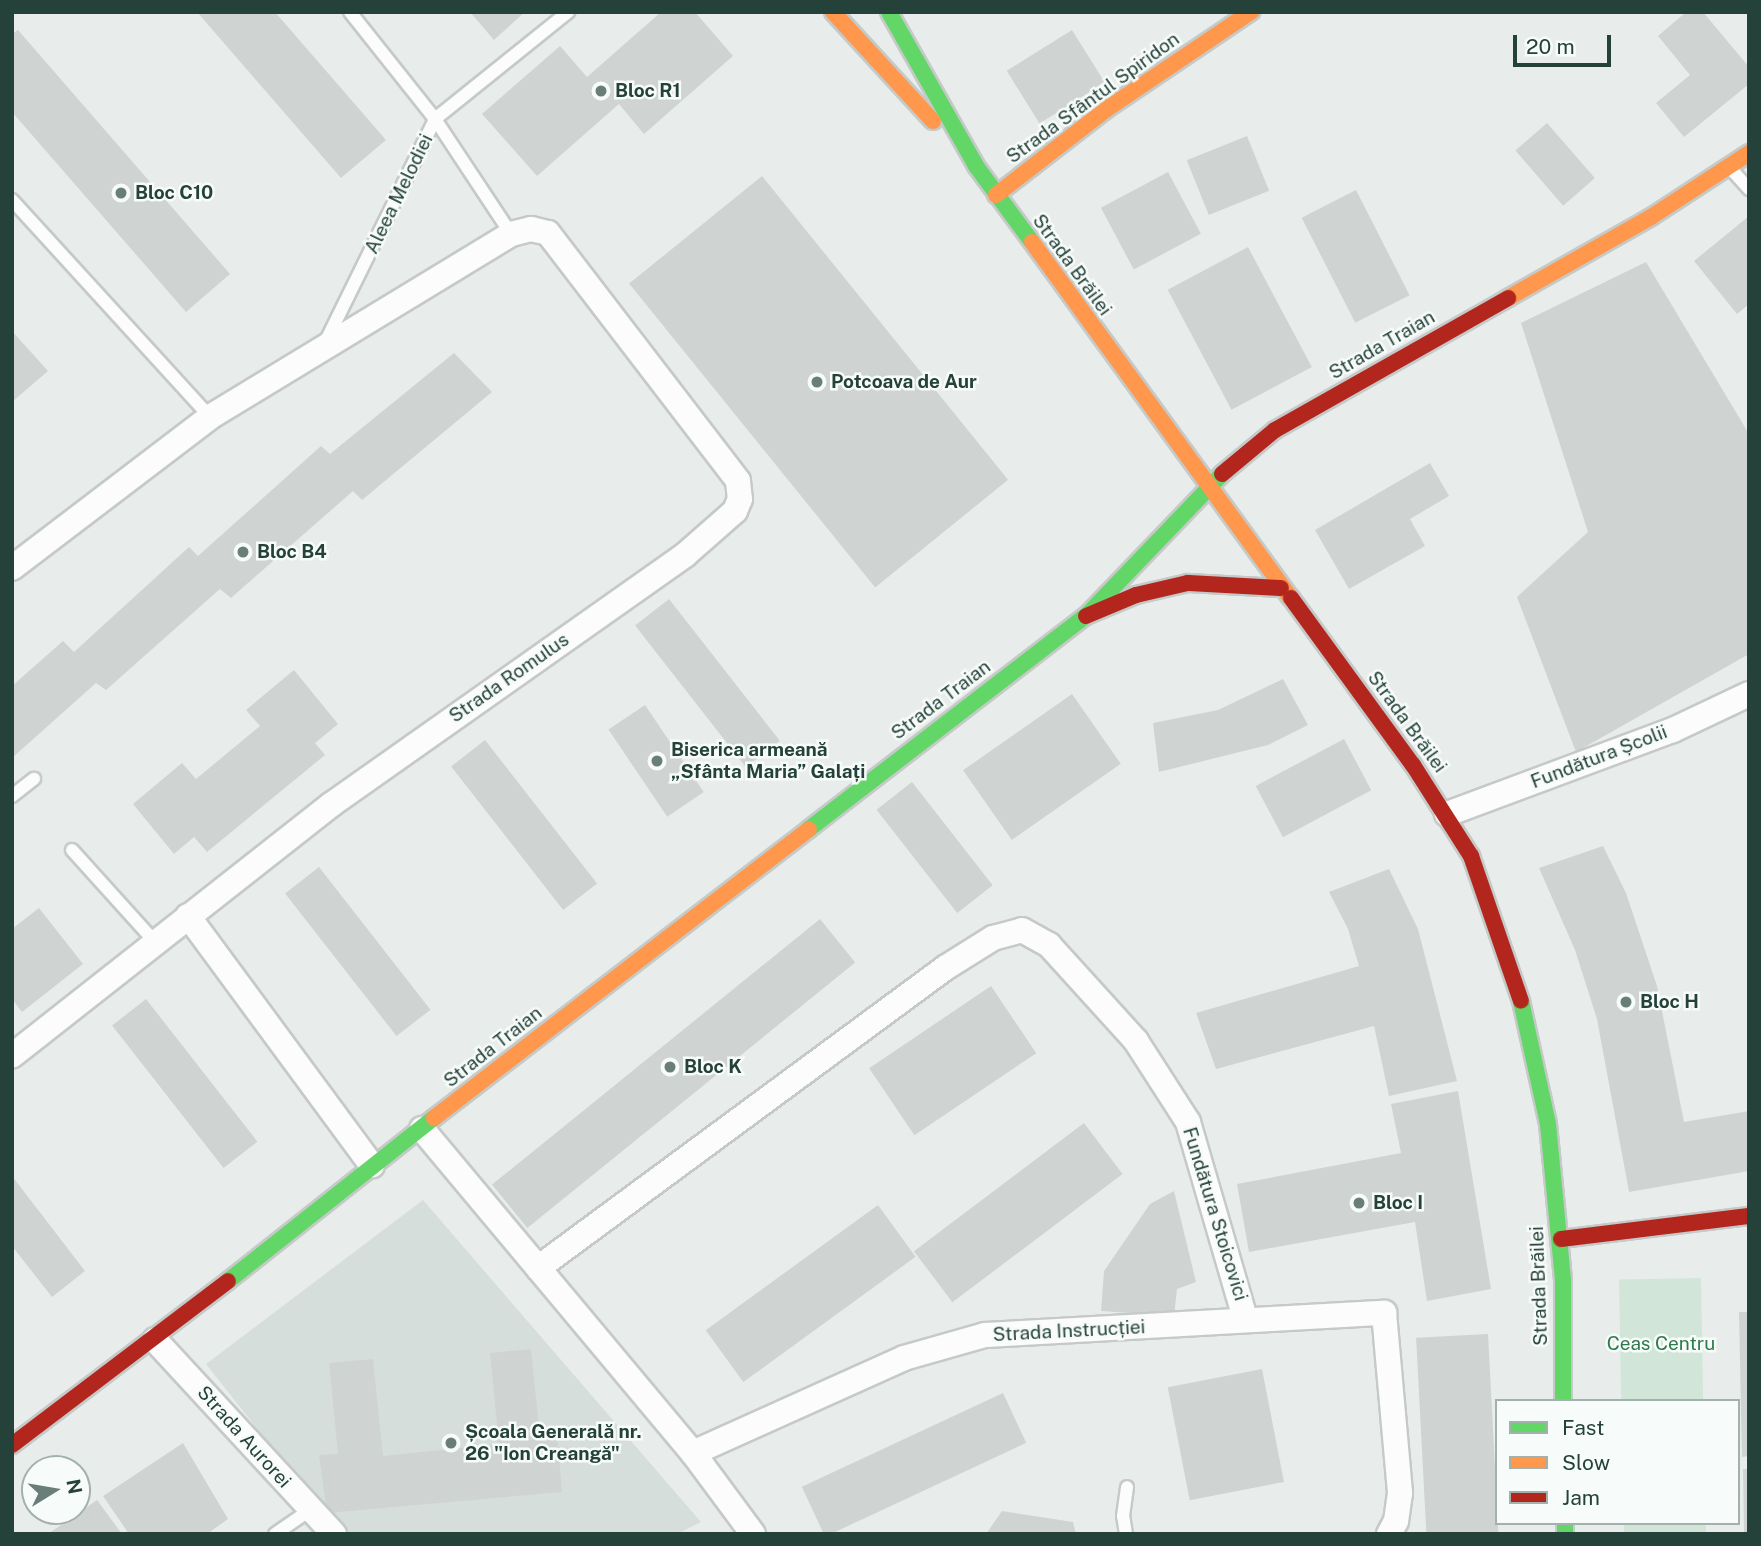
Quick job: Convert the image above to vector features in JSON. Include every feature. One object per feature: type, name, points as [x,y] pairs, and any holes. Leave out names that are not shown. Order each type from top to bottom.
[{"type":"main road","name":"Strada Brăilei","points":[[833,12],[976,166]]},
{"type":"main road","name":"Strada Brăilei","points":[[889,12],[976,166],[1447,814],[1490,899],[1514,971],[1548,1124],[1561,1239],[1563,1399]]},
{"type":"main road","name":"Strada Sfântul Spiridon","points":[[996,195],[1107,109],[1251,12]]},
{"type":"main road","name":"Strada Traian","points":[[12,1445],[155,1340],[372,1166],[1086,616],[1209,487],[1275,430],[1730,169],[1749,153]]},
{"type":"main road","points":[[1086,616],[1136,595],[1188,583],[1281,588]]},
{"type":"main road","points":[[1561,1239],[1749,1216]]},
{"type":"street","name":"Strada Romulus","points":[[12,1056],[332,804],[685,555],[735,511],[738,481],[729,464],[548,233],[531,229],[511,234]]},
{"type":"street","points":[[12,568],[210,417],[511,234]]},
{"type":"street","name":"Fundătura Școlii","points":[[1447,814],[1673,730],[1749,694]]},
{"type":"street","points":[[188,916],[372,1166]]},
{"type":"street","name":"Fundătura Stoicovici","points":[[538,1268],[945,968],[1009,930],[1022,930],[1049,945],[1136,1041],[1167,1087],[1197,1144],[1245,1318]]},
{"type":"street","points":[[422,1129],[693,1453],[753,1534]]},
{"type":"street","name":"Strada Instrucției","points":[[693,1453],[933,1347],[1037,1330],[1154,1327],[1245,1318],[1384,1313],[1400,1493],[1396,1521],[1389,1534]]},
{"type":"street","name":"Strada Aurorei","points":[[155,1340],[334,1534]]},
{"type":"lane","points":[[350,12],[435,119],[511,234]]},
{"type":"lane","name":"Aleea Melodiei","points":[[324,346],[435,119],[568,12]]},
{"type":"lane","points":[[1730,169],[1749,189]]},
{"type":"lane","points":[[12,200],[210,417]]},
{"type":"lane","points":[[12,796],[34,779]]},
{"type":"lane","points":[[72,850],[157,944]]},
{"type":"lane","points":[[1126,1534],[1123,1516],[1128,1487]]},
{"type":"lane","points":[[275,1534],[310,1510]]},
{"type":"shaded area","name":"Școala Generală nr. 26 \"Ion Creangă\"","points":[[423,1200],[701,1522],[677,1534],[340,1534],[206,1364]]},
{"type":"green space","name":"Ceas Centru","points":[[1701,1278],[1703,1399],[1621,1399],[1619,1279]]},
{"type":"green space","points":[[1624,1525],[1706,1525],[1706,1534],[1624,1534]]},
{"type":"building","points":[[197,12],[275,12],[386,140],[341,178]]},
{"type":"building","points":[[470,12],[525,12],[494,40]]},
{"type":"building","name":"Bloc R1","points":[[661,12],[695,12],[733,56],[644,134],[619,104],[537,176],[482,114],[560,46],[587,77]]},
{"type":"building","points":[[1686,12],[1703,12],[1749,67],[1749,84],[1684,137],[1656,103],[1690,75],[1658,36]]},
{"type":"building","name":"Bloc C10","points":[[18,30],[230,274],[186,312],[12,112],[12,34]]},
{"type":"building","points":[[1072,30],[1105,83],[1040,123],[1007,71]]},
{"type":"building","points":[[1547,123],[1595,178],[1563,206],[1515,151]]},
{"type":"building","points":[[1247,136],[1269,191],[1209,215],[1187,160]]},
{"type":"building","points":[[1168,172],[1201,234],[1134,269],[1101,208]]},
{"type":"building","name":"Potcoava de Aur","points":[[762,176],[1008,480],[875,587],[629,284]]},
{"type":"building","points":[[1356,190],[1410,295],[1355,323],[1302,218]]},
{"type":"building","points":[[1749,216],[1749,304],[1737,314],[1694,261]]},
{"type":"building","points":[[1248,247],[1312,367],[1231,410],[1168,290]]},
{"type":"building","points":[[1646,262],[1749,434],[1749,654],[1576,752],[1517,597],[1588,532],[1521,323]]},
{"type":"building","points":[[12,331],[48,371],[12,402]]},
{"type":"building","name":"Bloc B4","points":[[454,353],[492,392],[362,500],[353,491],[231,598],[220,589],[106,690],[96,683],[12,758],[12,686],[63,641],[74,652],[189,547],[198,556],[321,446],[330,454]]},
{"type":"building","points":[[1430,463],[1449,496],[1410,519],[1425,546],[1349,589],[1315,530]]},
{"type":"building","points":[[669,599],[780,741],[746,767],[635,625]]},
{"type":"building","points":[[294,670],[338,724],[315,743],[325,755],[207,852],[194,837],[174,854],[133,804],[182,763],[196,779],[260,726],[246,710]]},
{"type":"building","points":[[1283,679],[1308,725],[1268,745],[1159,772],[1153,723],[1218,710]]},
{"type":"building","points":[[1072,694],[1121,764],[1012,840],[963,770]]},
{"type":"building","name":"Biserica armeană „Sfânta Maria” Galați","points":[[645,705],[704,792],[667,817],[609,730]]},
{"type":"building","points":[[1344,739],[1371,790],[1283,837],[1256,786]]},
{"type":"building","points":[[485,740],[597,883],[563,910],[451,766]]},
{"type":"building","points":[[912,782],[993,885],[957,913],[877,810]]},
{"type":"building","name":"Bloc H","points":[[1603,846],[1626,893],[1657,986],[1684,1122],[1749,1111],[1749,1171],[1629,1192],[1597,1019],[1575,950],[1539,868]]},
{"type":"building","points":[[319,867],[430,1010],[397,1036],[285,893]]},
{"type":"building","points":[[1389,869],[1418,929],[1457,1081],[1389,1096],[1374,1026],[1216,1069],[1196,1013],[1359,966],[1348,929],[1329,892]]},
{"type":"building","points":[[39,908],[83,964],[22,1012],[12,999],[12,929]]},
{"type":"building","name":"Bloc K","points":[[820,919],[855,963],[527,1228],[492,1185]]},
{"type":"building","points":[[991,986],[1036,1053],[914,1135],[869,1068]]},
{"type":"building","points":[[146,999],[257,1142],[224,1168],[112,1025]]},
{"type":"building","name":"Bloc I","points":[[1458,1091],[1491,1289],[1427,1301],[1415,1222],[1249,1252],[1237,1184],[1401,1153],[1391,1104]]},
{"type":"building","points":[[1084,1123],[1123,1174],[952,1302],[914,1251]]},
{"type":"building","points":[[12,1176],[85,1271],[52,1297],[12,1246]]},
{"type":"building","points":[[1174,1191],[1196,1282],[1177,1289],[1174,1316],[1101,1311],[1104,1271],[1150,1204]]},
{"type":"building","points":[[878,1205],[916,1257],[743,1382],[706,1330]]},
{"type":"building","points":[[1739,1312],[1749,1312],[1749,1456],[1742,1457]]},
{"type":"building","points":[[1488,1334],[1495,1468],[1495,1525],[1498,1525],[1498,1534],[1426,1534],[1416,1338]]},
{"type":"building","points":[[531,1349],[540,1436],[557,1434],[562,1492],[327,1513],[319,1455],[338,1454],[329,1363],[373,1359],[383,1456],[499,1444],[490,1353]]},
{"type":"building","points":[[1262,1369],[1284,1482],[1190,1500],[1168,1387]]},
{"type":"building","points":[[1003,1393],[1026,1443],[831,1534],[824,1534],[802,1487]]},
{"type":"building","points":[[183,1443],[228,1519],[207,1534],[129,1534],[103,1496]]},
{"type":"building","points":[[1743,1469],[1749,1469],[1749,1534],[1744,1534]]},
{"type":"building","points":[[97,1500],[122,1534],[48,1534],[61,1525],[91,1525],[91,1504]]},
{"type":"building","points":[[1002,1511],[1073,1522],[1076,1534],[986,1534]]},
{"type":"traffic: fast","points":[[889,12],[976,166],[1032,242]]},
{"type":"traffic: fast","points":[[809,829],[1086,616],[1222,474]]},
{"type":"traffic: fast","points":[[1521,1001],[1548,1124],[1563,1280],[1563,1399]]},
{"type":"traffic: fast","points":[[228,1281],[434,1118]]},
{"type":"traffic: fast","points":[[1565,1525],[1565,1534]]},
{"type":"traffic: slow","points":[[833,12],[933,121]]},
{"type":"traffic: slow","points":[[996,195],[1107,109],[1251,12]]},
{"type":"traffic: slow","points":[[1508,298],[1651,217],[1749,153]]},
{"type":"traffic: slow","points":[[1032,242],[1291,598]]},
{"type":"traffic: slow","points":[[434,1118],[809,829]]},
{"type":"traffic: jam","points":[[1222,474],[1275,430],[1508,298]]},
{"type":"traffic: jam","points":[[1086,616],[1136,595],[1188,583],[1281,588]]},
{"type":"traffic: jam","points":[[1291,598],[1413,765],[1471,856],[1521,1001]]},
{"type":"traffic: jam","points":[[1561,1239],[1749,1216]]},
{"type":"traffic: jam","points":[[12,1445],[228,1281]]},
{"type":"place","name":"Bloc R1","points":[[601,91]]},
{"type":"place","name":"Bloc C10","points":[[121,193]]},
{"type":"place","name":"Potcoava de Aur","points":[[817,382]]},
{"type":"place","name":"Bloc B4","points":[[243,552]]},
{"type":"place","name":"Biserica armeană „Sfânta Maria” Galați","points":[[657,761]]},
{"type":"place","name":"Bloc H","points":[[1626,1002]]},
{"type":"place","name":"Bloc K","points":[[670,1067]]},
{"type":"place","name":"Bloc I","points":[[1359,1203]]},
{"type":"place","name":"Școala Generală nr. 26 \"Ion Creangă\"","points":[[451,1443]]}]
